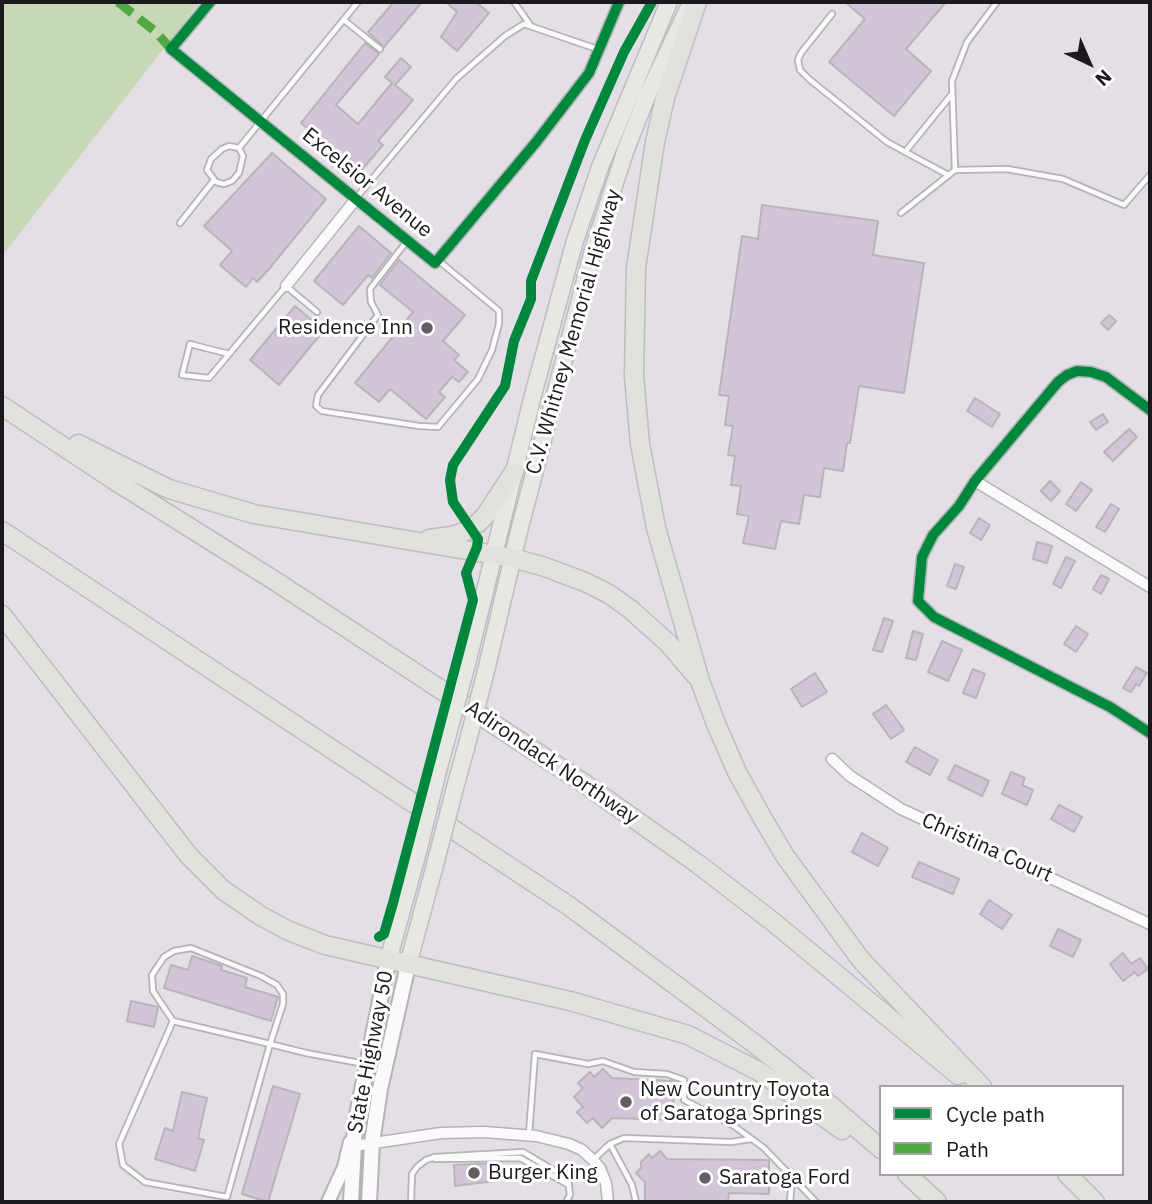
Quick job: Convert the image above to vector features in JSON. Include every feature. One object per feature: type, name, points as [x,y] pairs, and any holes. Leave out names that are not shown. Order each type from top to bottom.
[{"type":"highway","name":"C.V. Whitney Memorial Highway","points":[[468,660],[550,328],[600,167],[668,2]]},
{"type":"highway","name":"C.V. Whitney Memorial Highway","points":[[486,671],[593,250],[630,139],[691,2]]},
{"type":"highway","points":[[697,2],[665,98],[640,232],[634,335],[637,411],[649,498],[663,555],[700,681],[716,724],[737,772],[785,856],[861,960],[980,1085]]},
{"type":"highway","points":[[2,405],[169,489],[254,514],[406,542],[513,558],[585,582],[630,609],[668,643],[700,681]]},
{"type":"highway","name":"Adirondack Northway","points":[[2,405],[582,782],[772,920],[970,1085]]},
{"type":"highway","points":[[406,542],[452,536],[478,523],[514,472]]},
{"type":"highway","points":[[2,531],[569,906],[751,1041],[879,1147]]},
{"type":"highway","points":[[2,615],[158,817],[212,881],[234,899],[289,930],[325,945],[570,1001],[688,1035],[760,1072],[879,1158]]},
{"type":"highway","name":"State Highway 50","points":[[388,961],[468,660]]},
{"type":"highway","name":"State Highway 50","points":[[408,965],[486,671]]},
{"type":"highway","points":[[905,1176],[934,1199]]},
{"type":"highway","points":[[910,1176],[934,1199]]},
{"type":"highway","points":[[1069,1176],[1095,1202]]},
{"type":"main road","name":"State Highway 50","points":[[351,1202],[355,1125],[388,961]]},
{"type":"main road","name":"State Highway 50","points":[[369,1202],[372,1143],[387,1055],[408,965]]},
{"type":"street","name":"Excelsior Avenue","points":[[210,2],[170,49],[435,263],[537,141],[589,73],[619,2]]},
{"type":"street","points":[[286,286],[356,199]]},
{"type":"street","points":[[1150,410],[1106,377],[1091,372],[1077,371],[1058,382],[933,535],[922,557],[918,601],[934,617],[1110,707],[1150,733]]},
{"type":"street","points":[[975,481],[1150,587]]},
{"type":"street","name":"Christina Court","points":[[832,759],[850,776],[901,808],[1150,924]]},
{"type":"street","points":[[328,1202],[344,1167],[355,1125]]},
{"type":"street","points":[[354,1146],[442,1133],[484,1132],[529,1135],[569,1143],[593,1160],[606,1184],[608,1202]]},
{"type":"lane","points":[[239,148],[359,2]]},
{"type":"lane","points":[[514,2],[531,26]]},
{"type":"lane","points":[[955,170],[952,81],[967,42],[997,2]]},
{"type":"lane","points":[[832,13],[802,53],[799,60],[800,70],[887,142],[948,175]]},
{"type":"lane","points":[[344,20],[380,49]]},
{"type":"lane","points":[[356,199],[456,79],[505,36],[524,24],[598,49]]},
{"type":"lane","points":[[905,152],[953,94]]},
{"type":"lane","points":[[229,146],[239,148],[243,156],[239,173],[232,181],[224,184],[214,180],[207,170],[211,159],[229,146]]},
{"type":"lane","points":[[901,213],[955,170],[1007,169],[1063,179],[1124,205],[1150,175]]},
{"type":"lane","points":[[180,222],[214,180]]},
{"type":"lane","points":[[407,240],[370,289],[371,302],[378,315],[318,395],[316,406],[322,411],[438,427],[478,380],[492,350],[499,324],[499,311],[438,260]]},
{"type":"lane","points":[[229,354],[190,344],[182,374],[209,378],[286,286],[317,312]]},
{"type":"lane","points":[[173,1021],[120,1144],[123,1165],[145,1182],[227,1197],[271,1044],[283,1004],[283,994],[277,985],[261,976],[191,948],[174,951],[164,957],[152,975],[153,991],[173,1021],[271,1044],[366,1064]]},
{"type":"lane","points":[[529,1135],[535,1054],[588,1064],[603,1061],[634,1072],[667,1074],[684,1080],[684,1100],[734,1126],[764,1148],[816,1202]]},
{"type":"lane","points":[[593,1160],[610,1144],[624,1138],[731,1142],[752,1139]]},
{"type":"lane","points":[[610,1144],[632,1185],[636,1202]]},
{"type":"lane","points":[[411,1202],[412,1174],[429,1159],[523,1152],[568,1178],[570,1195],[566,1202]]},
{"type":"lane","points":[[790,1202],[792,1177]]},
{"type":"green space","points":[[2,2],[200,2],[2,256]]},
{"type":"building","points":[[394,2],[422,2],[384,47],[368,32]]},
{"type":"building","points":[[446,2],[476,2],[489,13],[457,51],[441,37],[457,12]]},
{"type":"building","points":[[845,2],[946,2],[906,49],[931,71],[894,116],[829,62],[865,19]]},
{"type":"building","points":[[365,43],[379,54],[336,105],[358,124],[392,83],[385,77],[401,58],[411,67],[395,85],[413,100],[378,141],[383,145],[359,173],[301,123]]},
{"type":"building","points":[[272,153],[326,199],[269,269],[257,282],[253,278],[246,287],[220,265],[232,251],[204,226]]},
{"type":"building","points":[[762,205],[878,221],[873,255],[924,263],[904,393],[859,386],[843,471],[824,468],[820,497],[804,495],[799,524],[781,521],[775,549],[743,543],[749,516],[737,514],[741,486],[731,485],[735,456],[728,455],[733,426],[725,425],[729,396],[719,395],[742,236],[758,239]]},
{"type":"building","points":[[359,226],[391,253],[372,278],[368,275],[343,305],[314,281]]},
{"type":"building","name":"Residence Inn","points":[[399,260],[465,315],[443,341],[459,355],[454,360],[468,372],[459,382],[452,377],[439,392],[445,397],[426,419],[390,389],[379,402],[355,383],[413,312],[380,285]]},
{"type":"building","points":[[295,306],[324,330],[279,385],[250,360]]},
{"type":"building","points":[[1109,315],[1116,321],[1108,330],[1101,323]]},
{"type":"building","points":[[975,398],[1000,414],[992,427],[967,411]]},
{"type":"building","points":[[1103,414],[1108,422],[1096,430],[1090,422]]},
{"type":"building","points":[[1129,429],[1137,437],[1113,461],[1104,452]]},
{"type":"building","points":[[1050,481],[1060,491],[1051,501],[1041,491]]},
{"type":"building","points":[[1081,482],[1092,490],[1076,511],[1066,504]]},
{"type":"building","points":[[1111,504],[1119,509],[1105,532],[1096,527]]},
{"type":"building","points":[[979,518],[990,525],[981,540],[970,533]]},
{"type":"building","points":[[1037,542],[1052,546],[1047,563],[1033,559]]},
{"type":"building","points":[[1066,557],[1075,561],[1061,588],[1053,584]]},
{"type":"building","points":[[955,564],[964,567],[956,589],[947,586]]},
{"type":"building","points":[[1101,575],[1109,579],[1101,594],[1093,589]]},
{"type":"building","points":[[884,618],[893,621],[882,652],[873,650]]},
{"type":"building","points":[[1076,626],[1088,634],[1076,652],[1064,644]]},
{"type":"building","points":[[913,631],[923,634],[916,660],[906,658]]},
{"type":"building","points":[[942,641],[962,650],[948,681],[928,672]]},
{"type":"building","points":[[1136,667],[1147,673],[1139,686],[1136,684],[1131,692],[1123,688]]},
{"type":"building","points":[[973,669],[985,674],[976,698],[963,693]]},
{"type":"building","points":[[815,673],[827,692],[802,707],[791,689]]},
{"type":"building","points":[[886,705],[904,730],[891,739],[873,714]]},
{"type":"building","points":[[915,747],[938,760],[930,775],[906,762]]},
{"type":"building","points":[[955,765],[989,781],[982,796],[948,779]]},
{"type":"building","points":[[1011,772],[1025,778],[1022,785],[1033,790],[1027,805],[1002,794]]},
{"type":"building","points":[[1059,805],[1082,817],[1074,832],[1051,819]]},
{"type":"building","points":[[862,833],[888,848],[878,866],[852,852]]},
{"type":"building","points":[[919,862],[959,879],[953,894],[912,877]]},
{"type":"building","points":[[989,900],[1012,915],[1002,929],[980,914]]},
{"type":"building","points":[[1058,929],[1081,940],[1073,957],[1050,946]]},
{"type":"building","points":[[1123,953],[1131,964],[1140,958],[1148,969],[1138,976],[1135,972],[1123,981],[1110,964]]},
{"type":"building","points":[[192,956],[222,966],[221,970],[247,978],[245,987],[278,997],[271,1021],[164,988],[171,965],[188,970]]},
{"type":"building","points":[[131,1001],[158,1007],[154,1027],[127,1021]]},
{"type":"building","name":"New Country Toyota of Saratoga Springs","points":[[603,1069],[612,1078],[674,1081],[673,1120],[612,1118],[602,1128],[593,1118],[587,1123],[577,1112],[583,1107],[574,1097],[583,1088],[578,1083],[590,1072],[594,1077]]},
{"type":"building","points":[[273,1086],[300,1094],[268,1202],[242,1194]]},
{"type":"building","points":[[182,1092],[207,1098],[198,1138],[204,1140],[195,1171],[155,1159],[165,1128],[173,1131]]},
{"type":"building","name":"Saratoga Ford","points":[[660,1151],[667,1159],[769,1160],[769,1194],[729,1193],[728,1202],[645,1202],[645,1182],[636,1173],[649,1154],[652,1158]]},
{"type":"building","name":"Burger King","points":[[494,1163],[494,1181],[455,1186],[454,1165]]},
{"type":"marked path","points":[[118,2],[156,32],[171,49]]},
{"type":"cycle path","points":[[210,2],[171,49],[435,263],[537,141],[589,73],[619,2]]},
{"type":"cycle path","points":[[379,937],[384,934],[393,903],[473,600],[466,573],[478,539],[453,502],[450,480],[453,465],[505,386],[514,341],[531,299],[531,281],[585,140],[624,52],[652,2]]},
{"type":"cycle path","points":[[1150,410],[1106,377],[1091,372],[1077,371],[1058,382],[933,535],[922,557],[918,601],[934,617],[1110,707],[1150,733]]},
{"type":"place","name":"Residence Inn","points":[[427,328]]},
{"type":"place","name":"New Country Toyota of Saratoga Springs","points":[[626,1102]]},
{"type":"place","name":"Burger King","points":[[474,1173]]},
{"type":"place","name":"Saratoga Ford","points":[[705,1178]]}]
